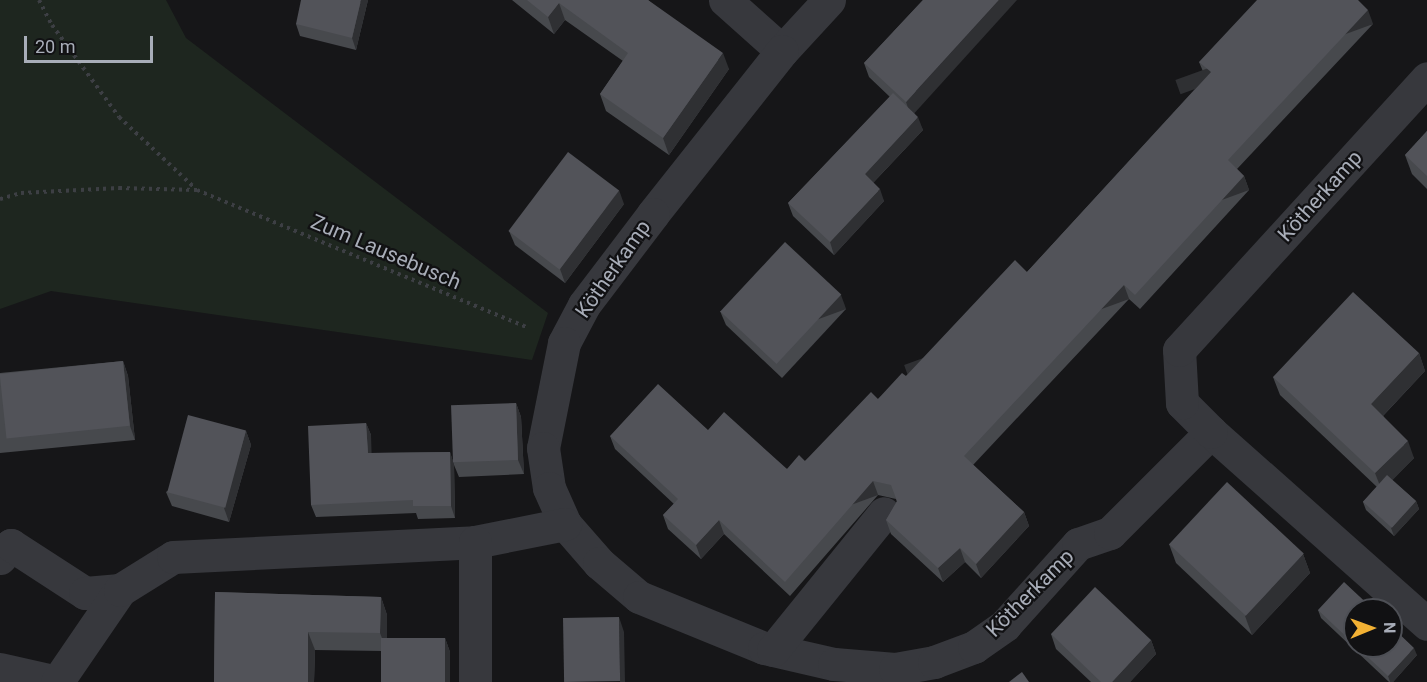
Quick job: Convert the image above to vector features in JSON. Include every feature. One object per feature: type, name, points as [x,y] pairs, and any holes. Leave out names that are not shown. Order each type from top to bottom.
[{"type":"street","points":[[725,0],[782,51]]},
{"type":"street","name":"Kötherkamp","points":[[829,0],[782,51],[591,296],[564,343],[543,448],[549,488],[565,524],[599,563],[639,597],[773,650],[834,664],[895,669],[934,662],[974,647],[1005,625],[1078,544],[1110,533],[1212,432]]},
{"type":"street","name":"Kötherkamp","points":[[1427,78],[1179,350],[1182,403],[1427,624]]},
{"type":"street","points":[[773,650],[884,513]]},
{"type":"street","points":[[0,669],[57,682],[120,590],[173,557],[476,542],[565,524]]},
{"type":"street","points":[[475,682],[476,542]]},
{"type":"street","points":[[0,558],[11,545],[84,593],[120,590]]},
{"type":"path","name":"Zum Lausebusch","points":[[39,0],[52,25],[119,117],[197,190],[564,343]]},
{"type":"path","name":"Zum Lausebusch","points":[[0,199],[21,193],[108,188],[197,190]]},
{"type":"shaded area","points":[[0,0],[166,0],[186,38],[548,313],[532,360],[51,291],[0,309]]},
{"type":"building","points":[[301,0],[361,0],[352,38],[296,24]]},
{"type":"building","points":[[527,0],[648,0],[723,53],[663,138],[600,94],[628,53],[559,3],[548,17]]},
{"type":"building","points":[[923,0],[999,0],[906,102],[864,63]]},
{"type":"building","points":[[1257,0],[1358,0],[1368,10],[1228,160],[1244,176],[1135,295],[1124,285],[964,456],[1024,512],[976,564],[960,548],[938,568],[886,520],[897,501],[891,485],[873,481],[785,582],[719,520],[696,545],[663,515],[678,499],[610,436],[658,384],[708,430],[724,412],[787,469],[799,455],[805,461],[871,392],[878,399],[902,373],[906,376],[1015,260],[1027,272],[1211,72],[1199,62]]},
{"type":"building","points":[[893,93],[918,117],[865,174],[880,189],[830,242],[788,203]]},
{"type":"building","points":[[1427,131],[1427,176],[1405,155]]},
{"type":"building","points":[[568,152],[619,191],[560,270],[508,231]]},
{"type":"building","points":[[785,242],[841,295],[777,364],[720,311]]},
{"type":"building","points":[[1353,292],[1419,353],[1371,404],[1408,441],[1375,473],[1273,377]]},
{"type":"building","points":[[123,361],[130,426],[6,439],[0,374]]},
{"type":"building","points":[[516,403],[518,460],[453,462],[451,405]]},
{"type":"building","points":[[188,415],[246,431],[225,508],[167,492]]},
{"type":"building","points":[[366,423],[368,453],[450,452],[451,506],[413,506],[413,500],[311,505],[308,426]]},
{"type":"building","points":[[1387,475],[1416,501],[1392,528],[1363,502]]},
{"type":"building","points":[[1227,482],[1304,554],[1246,616],[1169,544]]},
{"type":"building","points":[[1344,582],[1361,598],[1343,598],[1343,634],[1318,610]]},
{"type":"building","points":[[1095,587],[1151,640],[1112,682],[1101,682],[1051,634]]},
{"type":"building","points":[[215,592],[381,597],[380,633],[308,632],[308,682],[214,682]]},
{"type":"building","points":[[619,617],[620,681],[564,682],[563,618]]},
{"type":"building","points":[[1403,637],[1414,648],[1388,676],[1369,658],[1403,658]]},
{"type":"building","points":[[381,638],[445,638],[445,682],[381,682]]},
{"type":"building","points":[[1022,672],[1029,682],[1009,682]]}]
